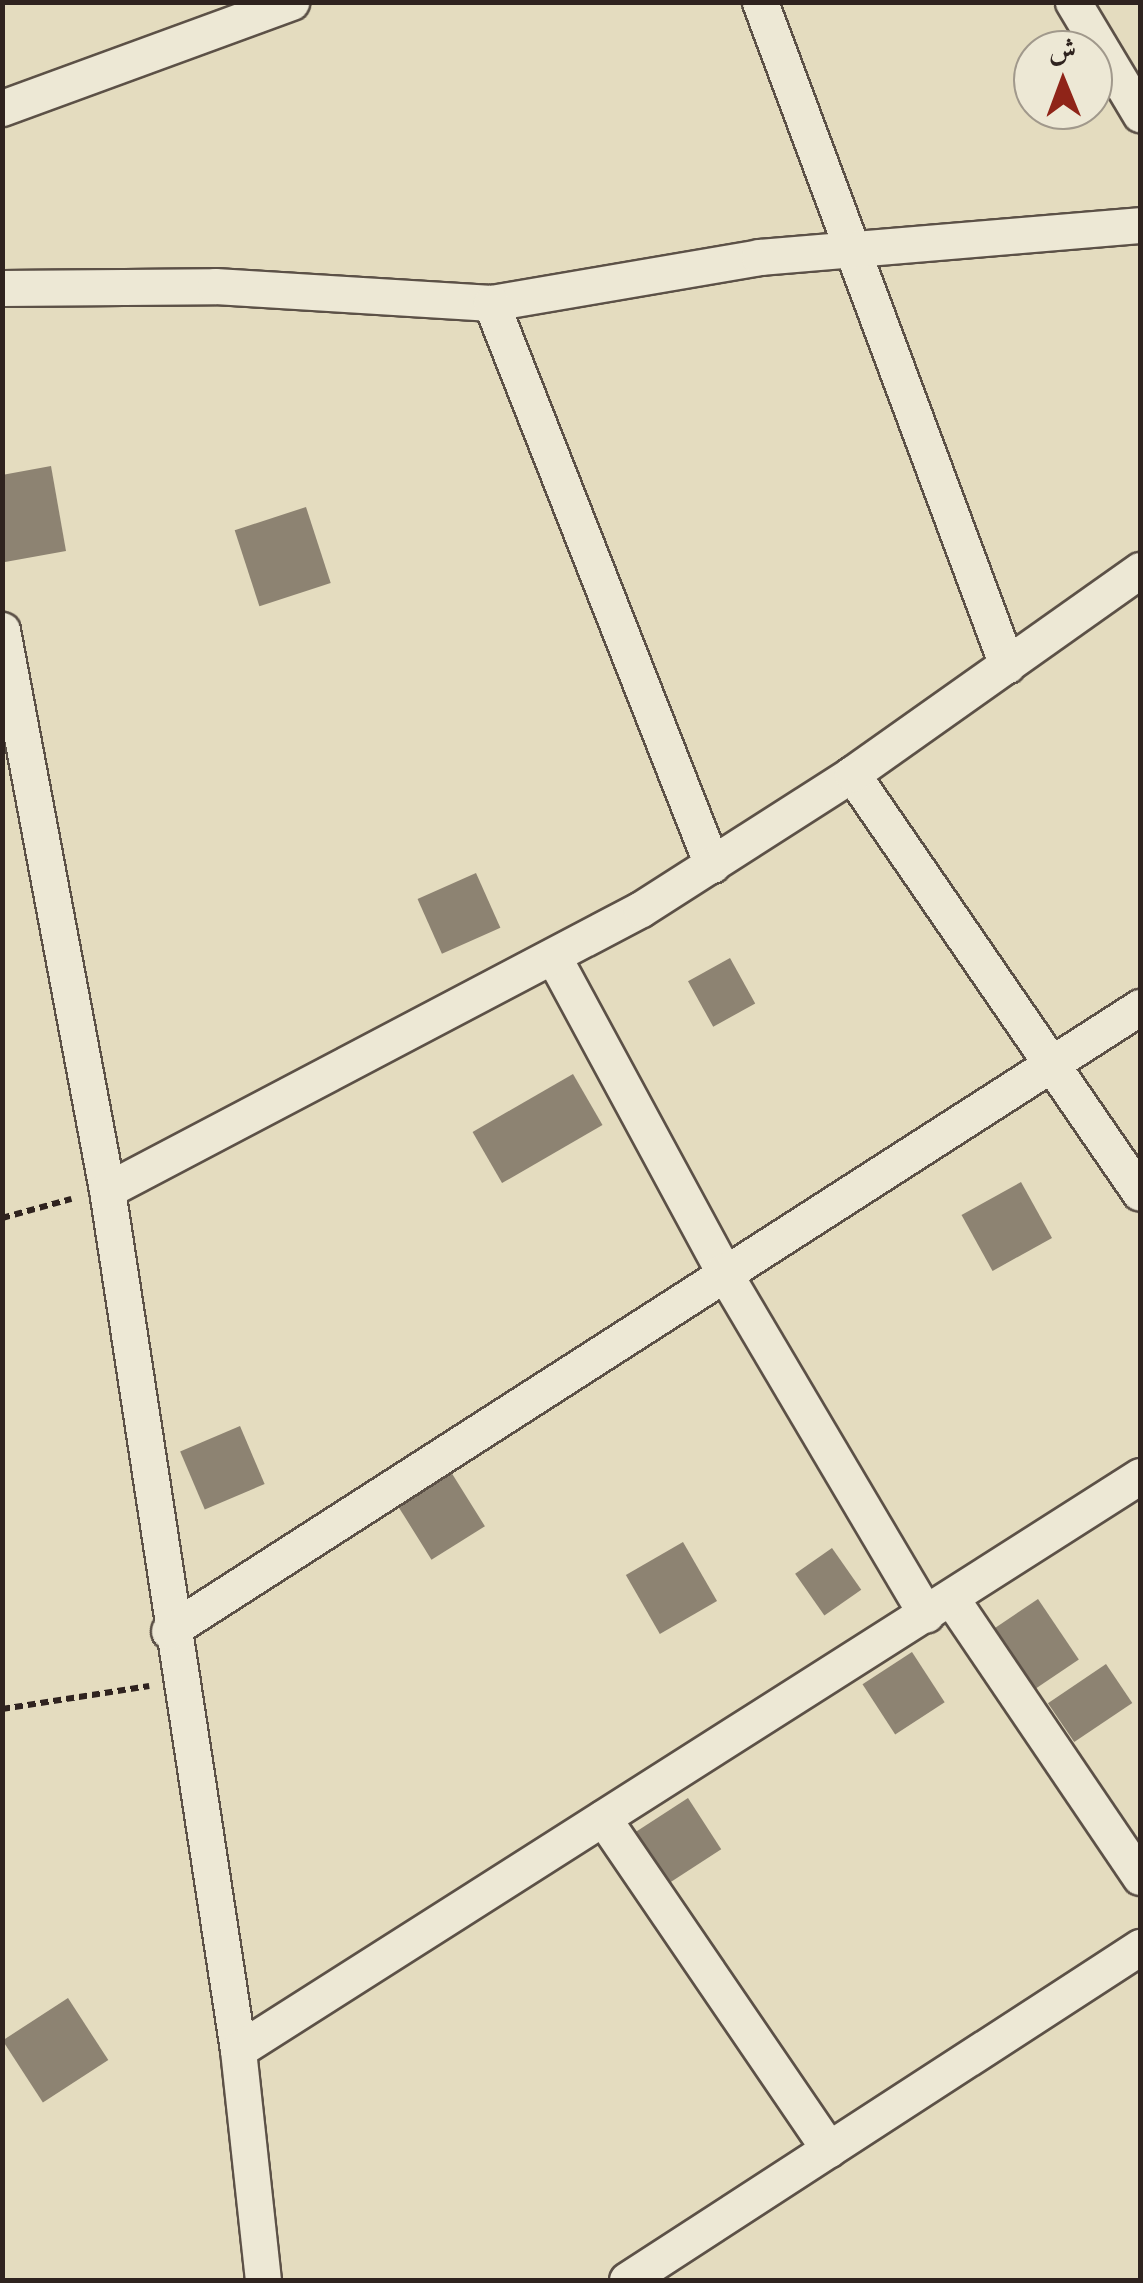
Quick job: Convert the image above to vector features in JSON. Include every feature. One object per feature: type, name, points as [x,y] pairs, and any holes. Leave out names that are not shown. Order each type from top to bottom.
[{"type":"street","points":[[2,108],[291,2]]},
{"type":"street","points":[[760,2],[1007,664]]},
{"type":"street","points":[[1073,2],[1140,114]]},
{"type":"street","points":[[2,288],[215,286],[491,303],[676,268],[1140,225]]},
{"type":"street","points":[[491,303],[712,865]]},
{"type":"street","points":[[106,1190],[554,958],[712,865],[852,774],[1140,570]]},
{"type":"street","points":[[2,630],[106,1190],[169,1630],[238,2050],[263,2280]]},
{"type":"street","points":[[852,774],[1048,1065],[1140,1193]]},
{"type":"street","points":[[554,958],[724,1271],[939,1606],[1140,1877]]},
{"type":"street","points":[[169,1630],[1140,1007]]},
{"type":"street","points":[[238,2050],[1140,1476]]},
{"type":"street","points":[[603,1818],[829,2149]]},
{"type":"street","points":[[627,2280],[1140,1947]]},
{"type":"path","points":[[2,1218],[106,1190]]},
{"type":"path","points":[[2,1708],[177,1681]]},
{"type":"building","points":[[51,466],[66,551],[5,562],[2,475]]},
{"type":"building","points":[[306,507],[331,583],[259,606],[235,530]]},
{"type":"building","points":[[476,873],[500,928],[442,954],[418,899]]},
{"type":"building","points":[[730,958],[755,1003],[713,1027],[688,981]]},
{"type":"building","points":[[573,1074],[602,1125],[502,1183],[473,1132]]},
{"type":"building","points":[[1021,1182],[1052,1238],[993,1271],[962,1215]]},
{"type":"building","points":[[240,1426],[265,1484],[205,1509],[180,1451]]},
{"type":"building","points":[[451,1472],[485,1526],[431,1560],[398,1505]]},
{"type":"building","points":[[683,1542],[717,1601],[660,1634],[626,1575]]},
{"type":"building","points":[[832,1548],[861,1590],[824,1616],[795,1574]]},
{"type":"building","points":[[1038,1599],[1079,1660],[1033,1690],[992,1630]]},
{"type":"building","points":[[912,1652],[945,1702],[895,1734],[863,1684]]},
{"type":"building","points":[[1106,1664],[1132,1703],[1074,1742],[1048,1703]]},
{"type":"building","points":[[688,1798],[721,1849],[669,1883],[636,1832]]},
{"type":"building","points":[[68,1998],[108,2060],[43,2103],[3,2040]]}]
